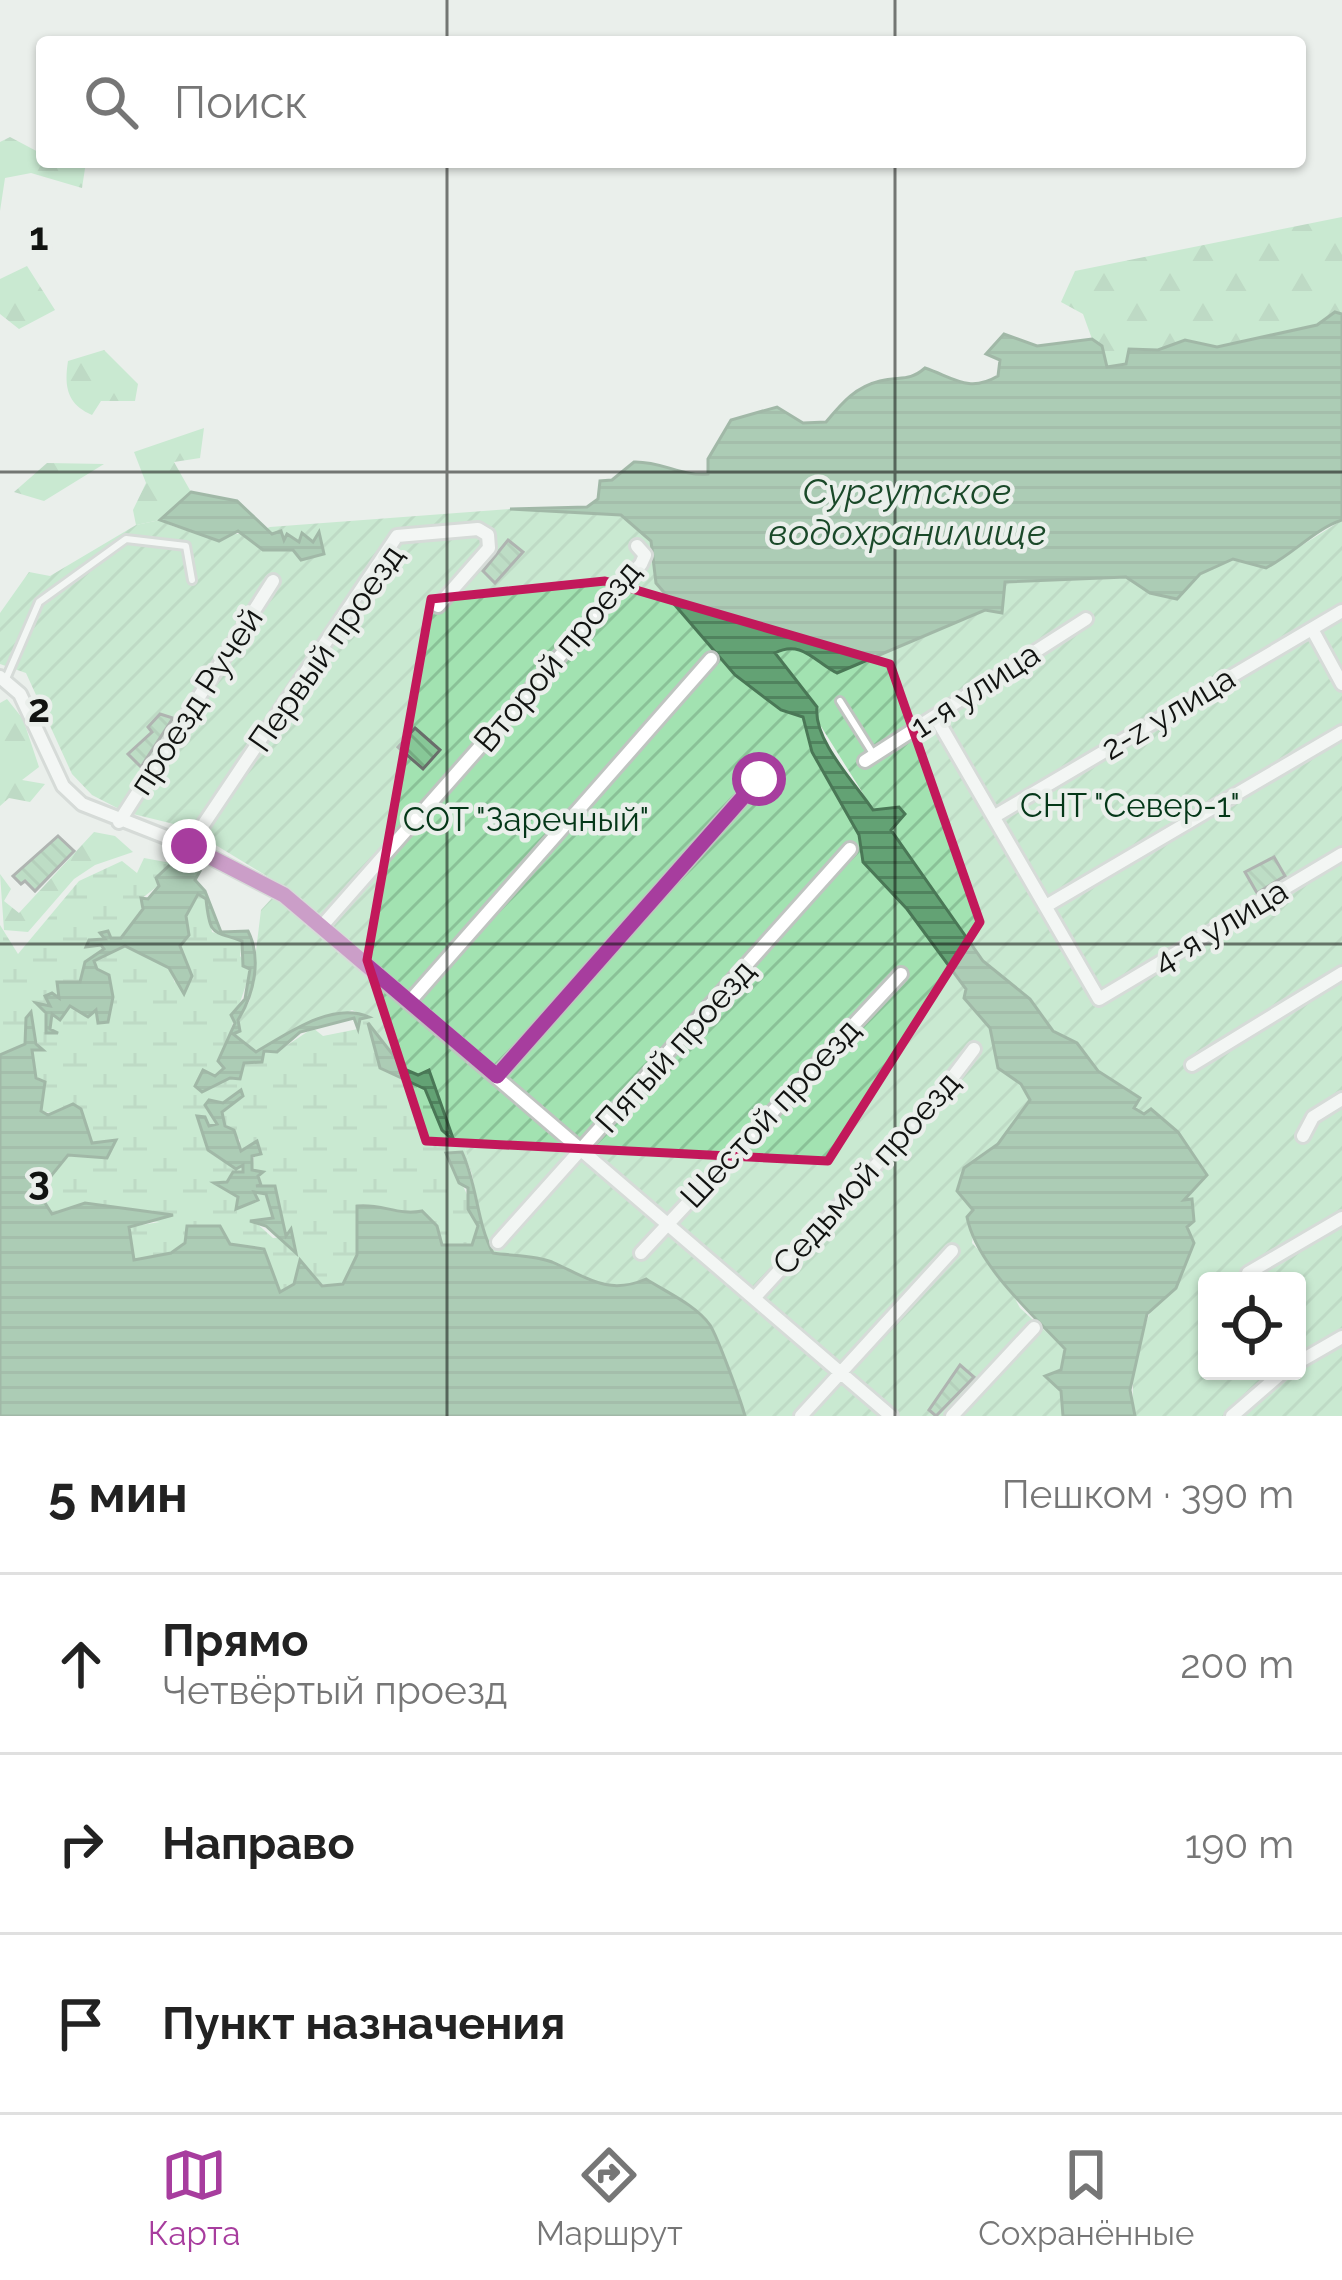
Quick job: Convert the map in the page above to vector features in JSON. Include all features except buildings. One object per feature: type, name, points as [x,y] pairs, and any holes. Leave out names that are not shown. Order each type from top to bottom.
[{"type":"street","name":"Первый проезд","points":[[189,846],[397,536],[478,529],[488,535],[489,548],[438,606]]},
{"type":"street","name":"Второй проезд","points":[[321,928],[641,564],[645,556],[637,546]]},
{"type":"street","name":"проезд Ручей","points":[[119,822],[273,581]]},
{"type":"street","name":"2-z улица","points":[[994,816],[1342,611]]},
{"type":"street","name":"1-я улица","points":[[869,758],[1086,619]]},
{"type":"street","points":[[1312,629],[1342,684]]},
{"type":"street","points":[[411,1000],[711,659]]},
{"type":"street","points":[[2,679],[32,712],[63,786],[82,804],[259,879],[411,1000],[891,1416]]},
{"type":"street","points":[[935,716],[1046,905],[1342,732]]},
{"type":"street","points":[[497,1076],[759,779]]},
{"type":"street","name":"Пятый проезд","points":[[498,1242],[850,849]]},
{"type":"street","name":"4-я улица","points":[[1046,905],[1099,999],[1342,854]]},
{"type":"street","points":[[1192,1065],[1342,973]]},
{"type":"street","name":"Шестой проезд","points":[[641,1253],[901,974]]},
{"type":"street","name":"Седьмой проезд","points":[[756,1296],[933,1103],[974,1049]]},
{"type":"street","points":[[1303,1136],[1313,1117],[1342,1099]]},
{"type":"street","points":[[1258,1272],[1342,1218]]},
{"type":"street","points":[[801,1416],[952,1251]]},
{"type":"street","points":[[952,1416],[1034,1328]]},
{"type":"street","points":[[1306,1358],[1342,1337]]},
{"type":"street","points":[[1232,1416],[1274,1380]]},
{"type":"lane","points":[[2,679],[39,602],[84,564],[126,539],[186,546],[191,580]]},
{"type":"lane","points":[[840,701],[869,758]]},
{"type":"highlighted area","points":[[605,581],[890,664],[980,922],[828,1161],[426,1141],[367,960],[431,599]]},
{"type":"green space","points":[[10,137],[36,151],[36,168],[85,168],[82,188],[31,173],[5,178],[0,211],[0,142]]},
{"type":"green space","points":[[1342,217],[1342,314],[1335,312],[1317,325],[1217,347],[1185,340],[1158,350],[1129,349],[1126,365],[1107,367],[1102,346],[1092,339],[1083,314],[1061,302],[1075,271]]},
{"type":"green space","points":[[27,266],[55,310],[19,329],[0,314],[0,279]]},
{"type":"green space","points":[[104,350],[138,384],[135,401],[101,401],[92,415],[69,394],[68,361]]},
{"type":"green space","points":[[204,428],[200,458],[174,462],[191,492],[160,520],[136,525],[133,510],[146,483],[134,452]]},
{"type":"green space","points":[[47,463],[104,464],[44,501],[14,492]]},
{"type":"green space","name":"СОТ \"Заречный\"","points":[[510,509],[621,515],[651,541],[657,581],[686,619],[747,680],[803,717],[812,752],[859,835],[863,862],[907,909],[966,990],[964,998],[990,1028],[998,1068],[1021,1084],[1030,1101],[998,1144],[983,1153],[972,1243],[1003,1276],[1020,1308],[1065,1349],[1063,1416],[745,1416],[715,1346],[713,1329],[698,1312],[646,1280],[609,1285],[545,1260],[493,1253],[465,1148],[445,1124],[428,1070],[418,1075],[399,1062],[371,1024],[352,1010],[256,1052],[232,1034],[250,1000],[261,910],[283,886],[186,827],[125,812],[92,795],[72,774],[26,673],[0,664],[0,613],[29,572],[50,576],[136,525],[160,520],[184,530],[230,534]]},
{"type":"green space","name":"СНТ \"Север-1\"","points":[[1342,520],[1342,1416],[1135,1416],[1133,1392],[1140,1343],[1187,1227],[1180,1204],[1206,1176],[1134,1107],[1139,1098],[1098,1071],[1077,1043],[1053,1031],[1030,999],[983,961],[891,830],[905,814],[899,807],[874,811],[775,653],[800,651],[837,672],[985,610],[1001,613],[1004,582],[1126,577],[1150,593],[1177,599],[1200,574],[1233,559],[1266,568]]},
{"type":"green space","points":[[7,699],[23,719],[39,767],[22,780],[45,784],[30,802],[9,798],[0,806],[0,703]]},
{"type":"green space","points":[[94,832],[115,836],[133,852],[95,865],[74,879],[28,932],[4,930],[0,874],[11,889],[4,901],[19,913]]},
{"type":"green space","points":[[144,858],[171,863],[159,885],[141,899],[143,909],[120,938],[95,942],[104,950],[85,962],[80,982],[57,983],[62,991],[46,1012],[49,1031],[53,1014],[60,1019],[69,1005],[81,1011],[96,1009],[107,1022],[94,961],[125,946],[169,968],[175,983],[186,916],[197,894],[206,899],[212,932],[242,941],[240,956],[250,969],[225,1068],[215,1076],[218,1085],[252,1058],[277,1052],[313,1028],[323,1036],[358,1029],[360,1019],[369,1017],[385,1042],[368,1025],[383,1054],[407,1080],[425,1089],[443,1130],[465,1148],[476,1183],[463,1152],[447,1154],[478,1226],[473,1245],[449,1248],[395,1212],[357,1205],[357,1255],[343,1284],[294,1285],[280,1293],[185,1243],[171,1253],[133,1260],[129,1227],[160,1222],[52,1214],[38,1192],[68,1155],[106,1158],[116,1141],[92,1143],[80,1119],[41,1111],[32,1050],[41,1050],[28,1023],[26,1045],[0,1055],[0,925],[18,954],[79,881],[122,861],[137,873]],"holes":[[[240,1091],[222,1111],[225,1126],[240,1140],[240,1151],[256,1142],[252,1171],[261,1172],[255,1184],[275,1199],[287,1237],[290,1231],[294,1237],[273,1238],[254,1221],[273,1218],[266,1193],[253,1192],[236,1208],[238,1197],[230,1189],[244,1172],[243,1163],[221,1152],[198,1118],[208,1126],[218,1124],[206,1105],[223,1103]]]},
{"type":"water","name":"Сургутское водохранилище","points":[[1335,312],[1342,314],[1342,520],[1276,562],[1266,568],[1233,559],[1200,574],[1177,599],[1150,593],[1126,577],[1005,582],[1002,613],[985,610],[837,673],[800,650],[775,653],[817,707],[828,747],[873,810],[899,807],[905,814],[891,830],[983,961],[1030,999],[1053,1031],[1077,1043],[1098,1071],[1140,1098],[1134,1108],[1144,1114],[1151,1109],[1178,1132],[1207,1175],[1184,1200],[1192,1199],[1194,1221],[1187,1227],[1194,1243],[1176,1288],[1147,1314],[1130,1390],[1135,1416],[1063,1416],[1061,1391],[1045,1376],[1061,1370],[1065,1349],[981,1253],[967,1217],[973,1210],[957,1191],[964,1168],[998,1144],[1030,1100],[1021,1084],[998,1068],[990,1028],[964,998],[966,989],[907,909],[863,862],[859,835],[812,752],[803,717],[781,710],[735,675],[656,583],[651,541],[621,515],[510,509],[587,507],[598,499],[600,481],[612,480],[634,462],[708,474],[708,459],[731,420],[777,407],[803,423],[826,422],[863,387],[909,377],[925,368],[961,382],[988,381],[998,376],[1000,360],[986,354],[1004,334],[1037,346],[1092,339],[1102,346],[1107,367],[1126,364],[1129,349],[1158,350],[1185,340],[1217,347],[1317,325]]},
{"type":"water","points":[[191,492],[237,501],[272,534],[281,531],[284,540],[287,534],[299,542],[302,533],[313,542],[319,532],[324,554],[301,560],[293,550],[263,550],[238,531],[219,541],[160,520]]},
{"type":"water","points":[[177,858],[200,871],[195,880],[205,891],[221,932],[248,931],[252,942],[252,988],[238,1020],[240,1031],[233,1034],[256,1052],[326,1016],[355,1013],[369,1017],[360,1019],[358,1029],[354,1018],[300,1032],[277,1052],[264,1051],[262,1062],[244,1063],[240,1079],[230,1078],[202,1092],[195,1086],[203,1070],[215,1076],[224,1068],[218,1061],[235,1023],[231,1015],[245,999],[250,969],[243,966],[242,941],[214,930],[206,899],[198,894],[186,916],[189,935],[180,946],[192,976],[184,994],[169,968],[125,946],[94,961],[97,969],[109,975],[113,997],[108,1022],[98,1023],[96,1010],[88,1017],[70,1006],[60,1020],[52,1014],[50,1029],[58,1033],[46,1033],[46,1013],[36,1003],[50,1006],[45,996],[52,993],[59,998],[57,982],[80,982],[85,962],[104,949],[101,945],[86,947],[89,940],[105,939],[100,933],[108,931],[111,938],[121,938],[143,909],[141,898],[148,899],[159,886],[156,878]]},
{"type":"water","points":[[31,1012],[36,1044],[43,1050],[32,1050],[36,1078],[45,1082],[41,1111],[48,1115],[73,1104],[81,1109],[92,1143],[116,1140],[107,1158],[68,1155],[38,1192],[52,1214],[85,1203],[173,1215],[129,1227],[134,1260],[171,1253],[185,1243],[187,1226],[220,1226],[230,1244],[264,1249],[280,1292],[294,1284],[300,1260],[322,1286],[343,1284],[357,1255],[357,1206],[422,1211],[437,1226],[442,1245],[472,1245],[478,1226],[468,1209],[468,1188],[459,1183],[446,1153],[462,1152],[493,1253],[545,1260],[609,1285],[646,1279],[680,1299],[710,1325],[745,1416],[0,1416],[0,1055],[25,1044],[26,1018]]},
{"type":"water","points":[[368,1023],[404,1069],[418,1075],[429,1070],[454,1141],[442,1130],[425,1089],[380,1068]]},
{"type":"water","points":[[241,1090],[243,1096],[222,1112],[225,1126],[234,1130],[241,1151],[257,1141],[261,1154],[252,1156],[252,1170],[263,1172],[258,1176],[261,1185],[256,1186],[275,1186],[286,1236],[291,1229],[296,1253],[266,1226],[250,1221],[273,1218],[266,1194],[254,1192],[258,1200],[236,1209],[238,1197],[214,1183],[227,1182],[233,1172],[243,1172],[243,1165],[236,1169],[208,1150],[197,1116],[205,1117],[209,1126],[217,1124],[205,1105],[209,1100],[223,1103]]},
{"type":"route","points":[[189,846],[284,895],[497,1076],[759,779]]}]
